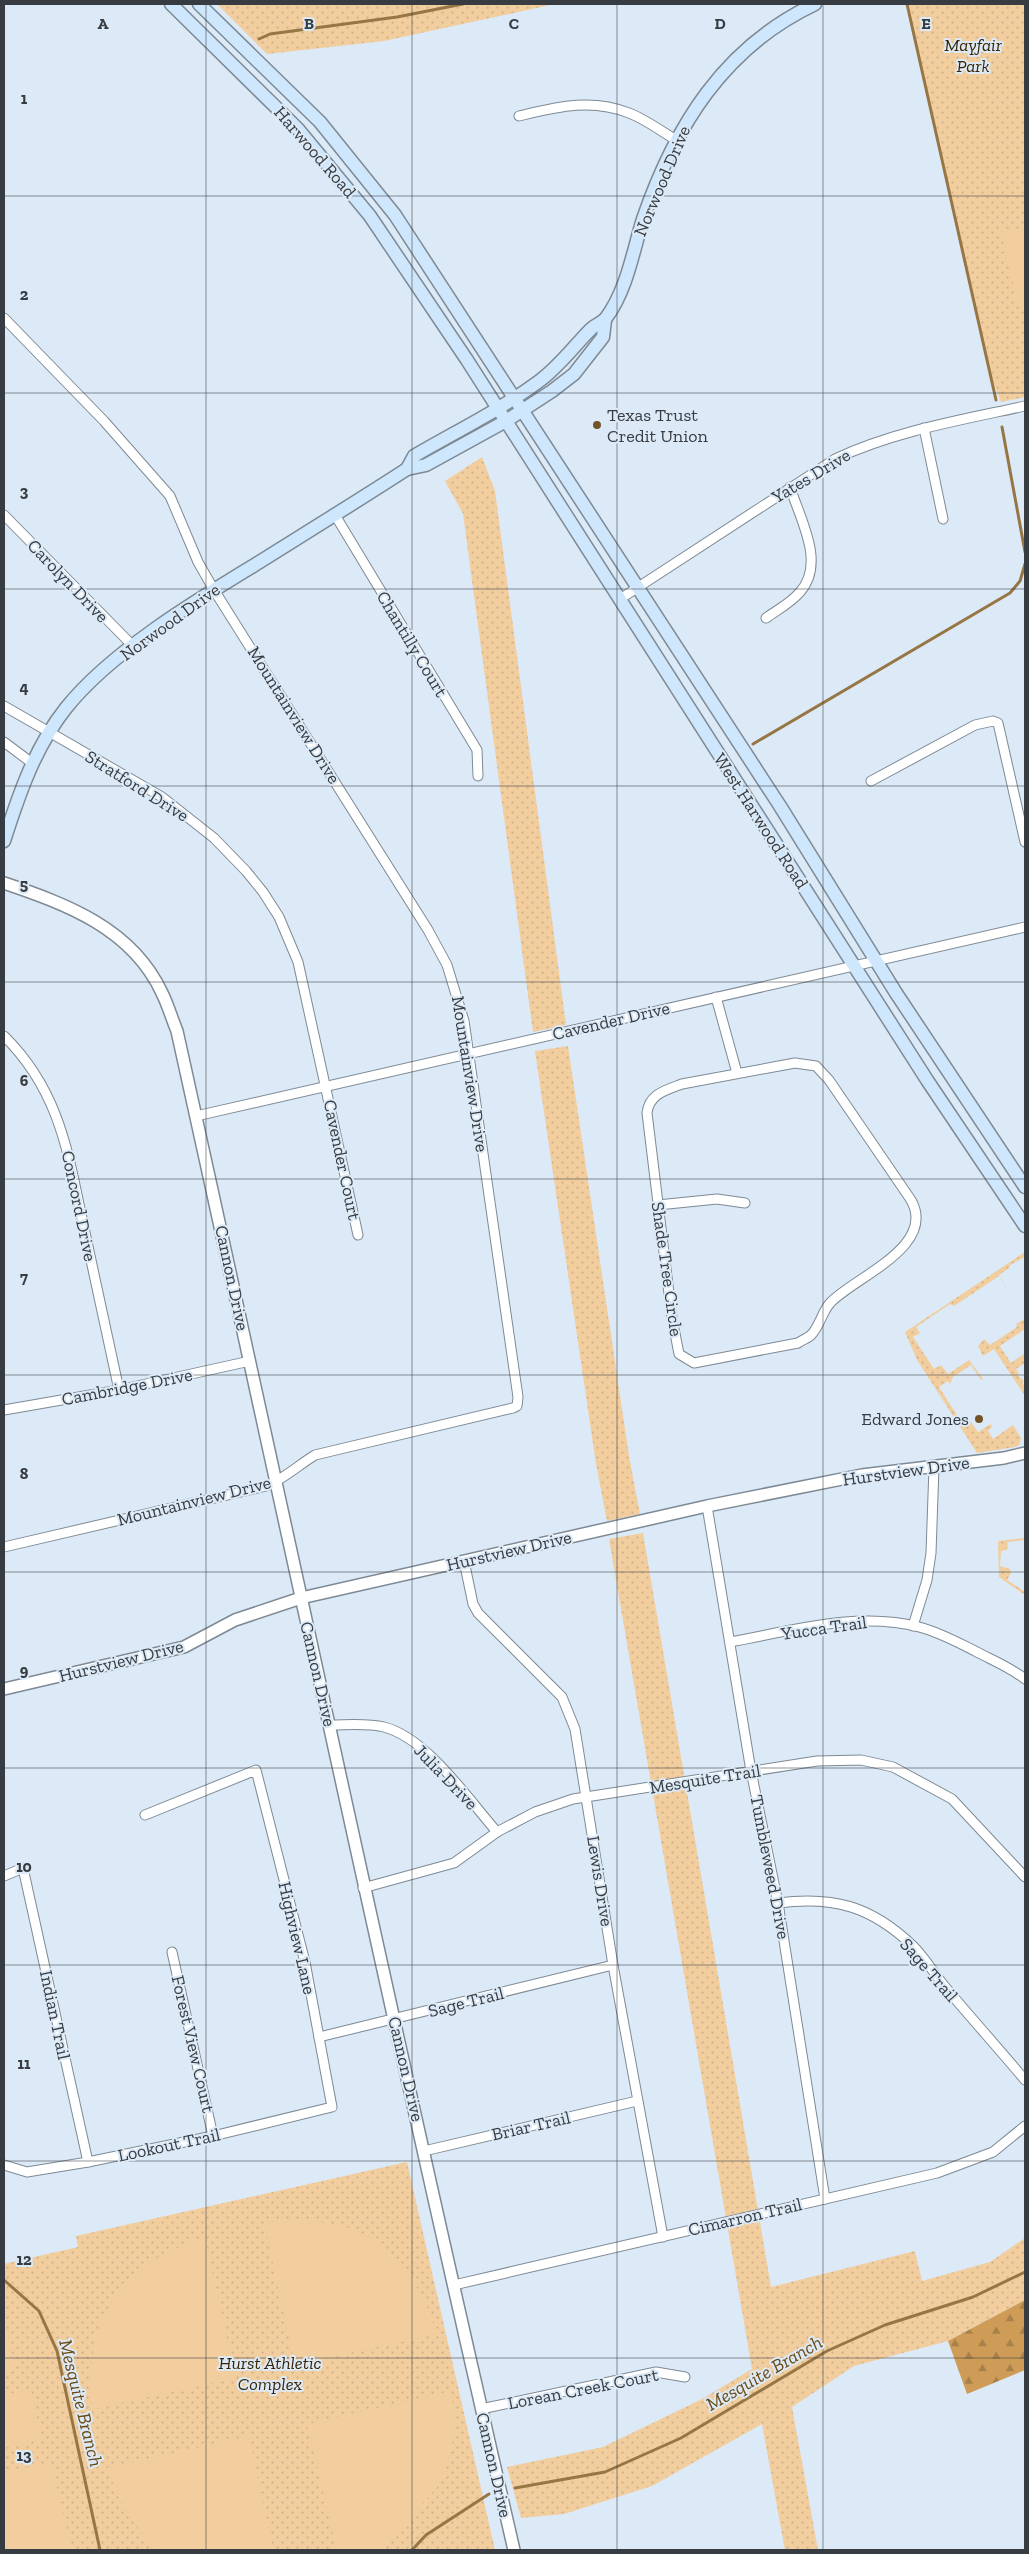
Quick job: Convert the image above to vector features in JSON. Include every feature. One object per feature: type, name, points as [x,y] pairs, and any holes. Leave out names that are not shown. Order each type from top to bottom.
[{"type":"main road","name":"Harwood Road","points":[[170,4],[312,144],[370,216],[502,414]]},
{"type":"main road","name":"Harwood Road","points":[[199,4],[320,122],[396,214],[518,403]]},
{"type":"main road","name":"Norwood Drive","points":[[4,841],[21,787],[32,763],[65,708],[84,687],[133,646],[214,590],[407,469],[426,465],[518,403],[563,360],[592,328],[605,320],[619,293],[644,218],[676,140],[694,109],[734,61],[780,22],[815,4]]},
{"type":"main road","name":"West Harwood Road","points":[[518,403],[780,806],[875,960],[1025,1187]]},
{"type":"main road","name":"West Harwood Road","points":[[502,414],[854,965],[1025,1226]]},
{"type":"street","points":[[519,116],[568,104],[602,104],[630,113],[676,140]]},
{"type":"street","name":"Mountainview Drive","points":[[4,318],[104,421],[170,496],[198,562],[214,590],[428,930],[454,984],[464,1020],[518,1397],[517,1406],[315,1455],[287,1472],[277,1482],[4,1547]]},
{"type":"street","name":"Yates Drive","points":[[620,600],[835,459],[855,450],[924,428],[1025,406]]},
{"type":"street","points":[[924,428],[943,519]]},
{"type":"street","points":[[766,618],[791,600],[810,577],[812,562],[810,548],[790,487]]},
{"type":"street","name":"Carolyn Drive","points":[[4,515],[133,646]]},
{"type":"street","name":"Chantilly Court","points":[[335,515],[477,750],[478,776]]},
{"type":"street","name":"Stratford Drive","points":[[4,706],[162,797],[214,838],[252,878],[279,917],[296,954],[326,1086]]},
{"type":"street","points":[[871,780],[976,724],[993,720],[998,724],[1025,842]]},
{"type":"street","points":[[4,742],[32,763]]},
{"type":"street","name":"Cannon Drive","points":[[4,883],[54,900],[95,920],[126,944],[146,967],[161,991],[177,1032],[330,1725],[363,1888],[514,2550]]},
{"type":"street","name":"Cavender Drive","points":[[196,1116],[1025,927]]},
{"type":"street","points":[[716,997],[737,1073]]},
{"type":"street","name":"Concord Drive","points":[[4,1036],[18,1050],[33,1071],[48,1096],[59,1122],[119,1390]]},
{"type":"street","name":"Shade Tree Circle","points":[[795,1063],[816,1066],[829,1080],[911,1200],[916,1209],[918,1221],[912,1236],[894,1254],[832,1300],[811,1335],[798,1343],[694,1363],[679,1354],[672,1318],[658,1205],[646,1113],[651,1099],[664,1090],[682,1084],[795,1063]]},
{"type":"street","name":"Cavender Court","points":[[326,1086],[358,1235]]},
{"type":"street","points":[[658,1205],[717,1199],[745,1203]]},
{"type":"street","name":"Cambridge Drive","points":[[4,1410],[119,1390],[250,1361]]},
{"type":"street","name":"Hurstview Drive","points":[[4,1688],[184,1647],[249,1614],[301,1598],[708,1506],[862,1475],[1004,1458],[1025,1453]]},
{"type":"street","points":[[913,1626],[927,1580],[931,1553],[934,1466]]},
{"type":"street","name":"Tumbleweed Drive","points":[[708,1506],[751,1771],[778,1903],[825,2199]]},
{"type":"street","name":"Lewis Drive","points":[[464,1561],[473,1604],[478,1613],[562,1697],[575,1729],[613,1966],[663,2237]]},
{"type":"street","name":"Yucca Trail","points":[[730,1642],[840,1623],[876,1621],[913,1626],[953,1640],[1016,1672],[1025,1679]]},
{"type":"street","name":"Julia Drive","points":[[330,1725],[374,1725],[406,1737],[438,1764],[497,1832]]},
{"type":"street","name":"Mesquite Trail","points":[[363,1888],[454,1863],[497,1832],[536,1812],[573,1799],[818,1761],[861,1760],[893,1766],[952,1799],[1025,1877]]},
{"type":"street","name":"Highview Lane","points":[[146,1815],[256,1770],[305,1962],[332,2107]]},
{"type":"street","name":"Indian Trail","points":[[4,1876],[23,1868],[88,2162]]},
{"type":"street","name":"Sage Trail","points":[[778,1903],[804,1900],[832,1901],[846,1904],[875,1918],[900,1935],[914,1947],[931,1970],[1025,2080]]},
{"type":"street","name":"Forest View Court","points":[[172,1952],[213,2136]]},
{"type":"street","name":"Sage Trail","points":[[319,2037],[613,1966]]},
{"type":"street","name":"Briar Trail","points":[[424,2151],[637,2101]]},
{"type":"street","name":"Lookout Trail","points":[[4,2165],[27,2172],[88,2162],[213,2136],[332,2107]]},
{"type":"street","name":"Cimarron Trail","points":[[454,2285],[937,2173],[993,2152],[1025,2126]]},
{"type":"street","name":"Lorean Creek Court","points":[[481,2409],[656,2372],[685,2377]]},
{"type":"green space","points":[[217,4],[555,4],[384,41],[267,54]]},
{"type":"green space","name":"Mayfair Park","points":[[908,4],[1025,4],[1025,397],[1001,402],[990,374]]},
{"type":"green space","points":[[1018,229],[1025,230],[1025,304],[1018,306],[1001,232]]},
{"type":"green space","points":[[482,457],[495,491],[566,1025],[533,1032],[463,514],[445,481]]},
{"type":"green space","points":[[568,1046],[629,1456],[640,1514],[607,1521],[596,1464],[535,1051]]},
{"type":"green space","points":[[1025,1252],[1025,1257],[1010,1265],[1009,1268],[999,1275],[1008,1290],[999,1276],[954,1306],[950,1304],[916,1327],[920,1333],[913,1337],[934,1369],[941,1365],[948,1374],[969,1360],[983,1379],[981,1380],[971,1365],[953,1377],[950,1384],[948,1381],[939,1387],[964,1426],[971,1422],[978,1432],[991,1424],[992,1427],[988,1431],[993,1439],[1013,1425],[1021,1438],[1019,1445],[1015,1447],[977,1453],[917,1360],[905,1332]]},
{"type":"green space","points":[[1025,1320],[1025,1329],[1000,1346],[1011,1363],[1025,1353],[1025,1363],[1016,1369],[1019,1373],[1017,1375],[1024,1381],[1022,1383],[1025,1386],[1025,1396],[994,1349],[983,1356],[978,1346],[984,1339],[990,1345],[1017,1327],[1016,1324]]},
{"type":"green space","points":[[643,1533],[771,2287],[915,2251],[922,2281],[990,2262],[1025,2238],[1025,2300],[948,2341],[854,2366],[792,2407],[818,2550],[785,2550],[762,2424],[652,2486],[564,2514],[521,2518],[507,2467],[603,2447],[702,2399],[752,2369],[609,1539]]},
{"type":"green space","points":[[1025,1538],[1025,1540],[1008,1542],[1007,1550],[1001,1551],[1000,1566],[1010,1569],[1011,1573],[1007,1580],[1025,1592],[1025,1595],[999,1577],[998,1541]]},
{"type":"green space","name":"Hurst Athletic Complex","points":[[407,2162],[495,2550],[4,2550],[4,2264],[78,2247],[76,2236]]},
{"type":"green space","points":[[285,2220],[332,2224],[351,2229],[374,2241],[399,2262],[409,2275],[425,2303],[436,2334],[295,2365],[264,2223]]},
{"type":"green space","points":[[205,2238],[236,2378],[93,2409],[91,2378],[93,2350],[101,2324],[113,2300],[130,2280],[151,2262],[176,2248]]},
{"type":"green space","points":[[1025,2300],[1025,2370],[967,2394],[948,2341]]},
{"type":"green space","points":[[4,2317],[15,2368],[4,2371]]},
{"type":"green space","points":[[31,2390],[42,2440],[4,2448],[4,2395]]},
{"type":"green space","points":[[451,2391],[455,2420],[452,2446],[440,2484],[381,2550],[337,2550],[307,2424]]},
{"type":"green space","points":[[249,2436],[273,2550],[159,2550],[141,2532],[127,2513],[107,2468]]},
{"type":"green space","points":[[51,2462],[72,2550],[4,2550],[4,2473]]},
{"type":"waterway","points":[[259,39],[270,34],[397,17],[463,4]]},
{"type":"waterway","points":[[907,4],[996,400]]},
{"type":"waterway","points":[[1002,427],[1025,552]]},
{"type":"waterway","points":[[753,744],[1010,593],[1020,581],[1025,564]]},
{"type":"waterway","name":"Mesquite Branch","points":[[515,2488],[605,2472],[681,2438],[827,2351],[885,2325],[973,2297],[1025,2272]]},
{"type":"waterway","name":"Mesquite Branch","points":[[4,2280],[39,2311],[57,2351],[100,2550]]},
{"type":"waterway","name":"Mesquite Branch","points":[[412,2550],[426,2535],[489,2494]]},
{"type":"place","name":"Texas Trust Credit Union","points":[[597,425]]},
{"type":"place","name":"Edward Jones","points":[[979,1419]]}]
